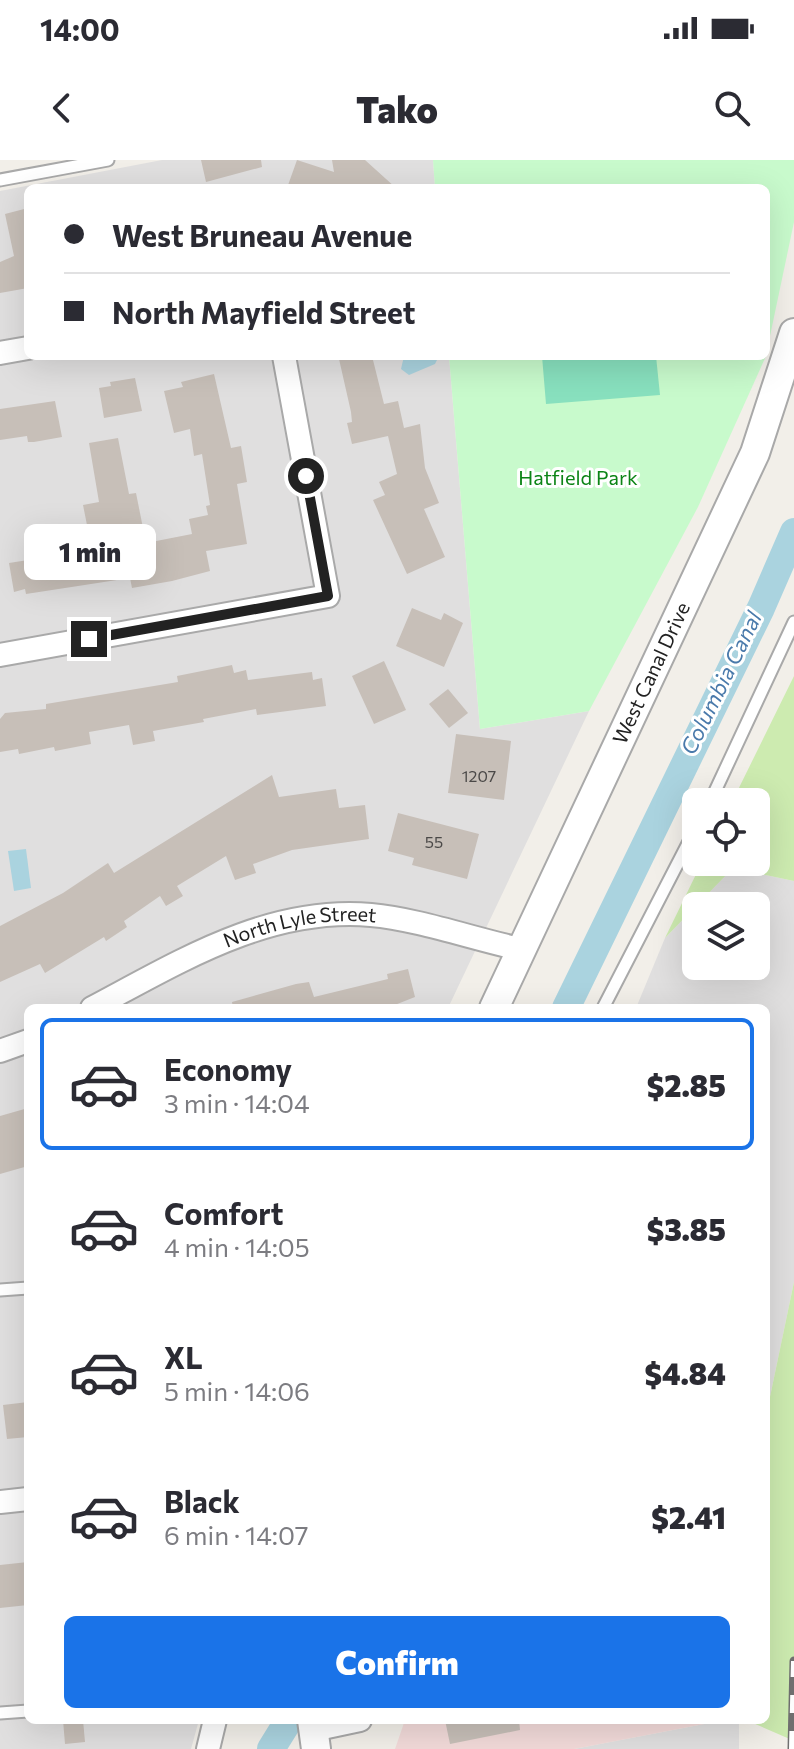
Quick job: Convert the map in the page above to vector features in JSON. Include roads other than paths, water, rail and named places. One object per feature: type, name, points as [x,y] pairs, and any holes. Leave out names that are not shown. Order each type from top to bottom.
[{"type":"street","name":"West Canal Drive","points":[[496,1004],[755,453],[794,333]]},
{"type":"street","points":[[0,353],[24,349]]},
{"type":"street","points":[[0,655],[328,596],[285,360]]},
{"type":"street","name":"North Lyle Street","points":[[100,1004],[222,940],[269,926],[314,919],[372,915],[520,949]]},
{"type":"street","points":[[0,1051],[24,1042]]},
{"type":"street","points":[[0,1502],[24,1499]]},
{"type":"street","points":[[208,1749],[214,1724]]},
{"type":"street","points":[[313,1733],[346,1724]]},
{"type":"lane","points":[[0,180],[108,160]]},
{"type":"lane","points":[[717,788],[794,622]]},
{"type":"lane","points":[[605,1004],[682,855]]},
{"type":"lane","points":[[0,1290],[24,1288]]},
{"type":"lane","points":[[0,1713],[24,1711]]},
{"type":"water","points":[[403,360],[437,360],[435,364],[409,375],[401,369]]},
{"type":"water","points":[[26,849],[31,888],[14,891],[8,851]]},
{"type":"waterway","name":"Columbia Canal","points":[[568,1004],[761,608],[794,532]]},
{"type":"waterway","name":"Columbia Canal","points":[[271,1749],[287,1724]]},
{"type":"railway","points":[[792,1749],[794,1661]]},
{"type":"park label","name":"Hatfield Park","points":[[578,478]]}]
